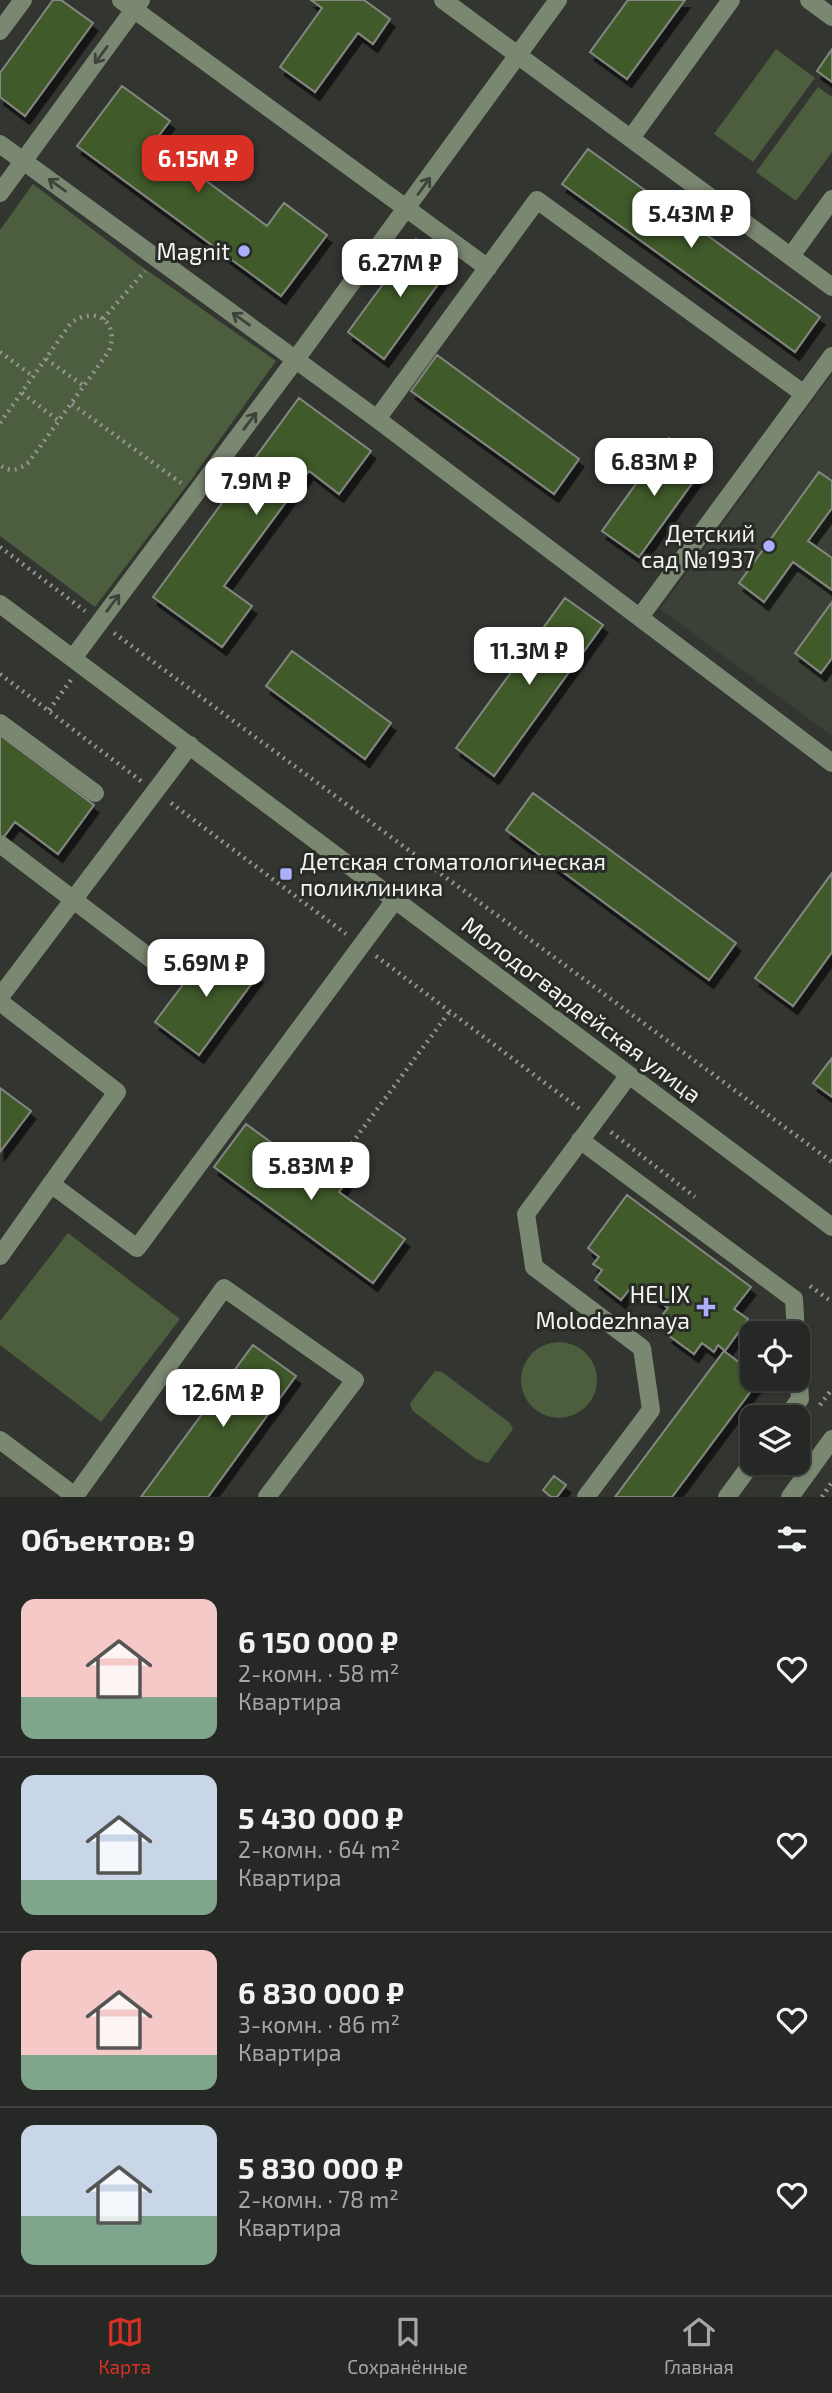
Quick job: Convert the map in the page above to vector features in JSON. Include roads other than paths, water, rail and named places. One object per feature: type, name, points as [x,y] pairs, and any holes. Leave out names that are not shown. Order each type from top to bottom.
[{"type":"street","points":[[3,23],[23,0]]},
{"type":"street","points":[[443,0],[832,287]]},
{"type":"street","points":[[73,658],[407,209],[558,0]]},
{"type":"street","points":[[631,138],[731,0]]},
{"type":"street","points":[[809,0],[832,17]]},
{"type":"street","points":[[0,193],[132,3],[488,268]]},
{"type":"street","points":[[0,144],[377,419],[832,762]]},
{"type":"street","points":[[791,256],[832,199]]},
{"type":"street","points":[[377,419],[537,200],[804,394]]},
{"type":"street","points":[[640,617],[832,356]]},
{"type":"street","name":"Молодогвардейская улица","points":[[0,604],[832,1227]]},
{"type":"street","points":[[0,723],[95,793]]},
{"type":"street","points":[[0,997],[190,745]]},
{"type":"street","points":[[0,845],[167,971]]},
{"type":"street","points":[[51,1184],[137,1248],[395,900]]},
{"type":"street","points":[[0,1002],[117,1092],[0,1256]]},
{"type":"street","points":[[586,1497],[651,1410],[642,1348],[534,1267],[526,1214],[629,1075]]},
{"type":"street","points":[[580,1140],[794,1299],[795,1321]]},
{"type":"street","points":[[0,1440],[75,1497],[224,1287],[355,1380],[267,1497]]},
{"type":"street","points":[[790,1497],[832,1439]]},
{"type":"street","points":[[727,1497],[743,1475]]},
{"type":"place","name":"Magnit","points":[[244,251]]},
{"type":"place","name":"Детский сад №1937","points":[[769,546]]},
{"type":"place","name":"Детская стоматологическая поликлиника","points":[[286,874]]},
{"type":"place","name":"HELIX Molodezhnaya","points":[[706,1307]]}]
